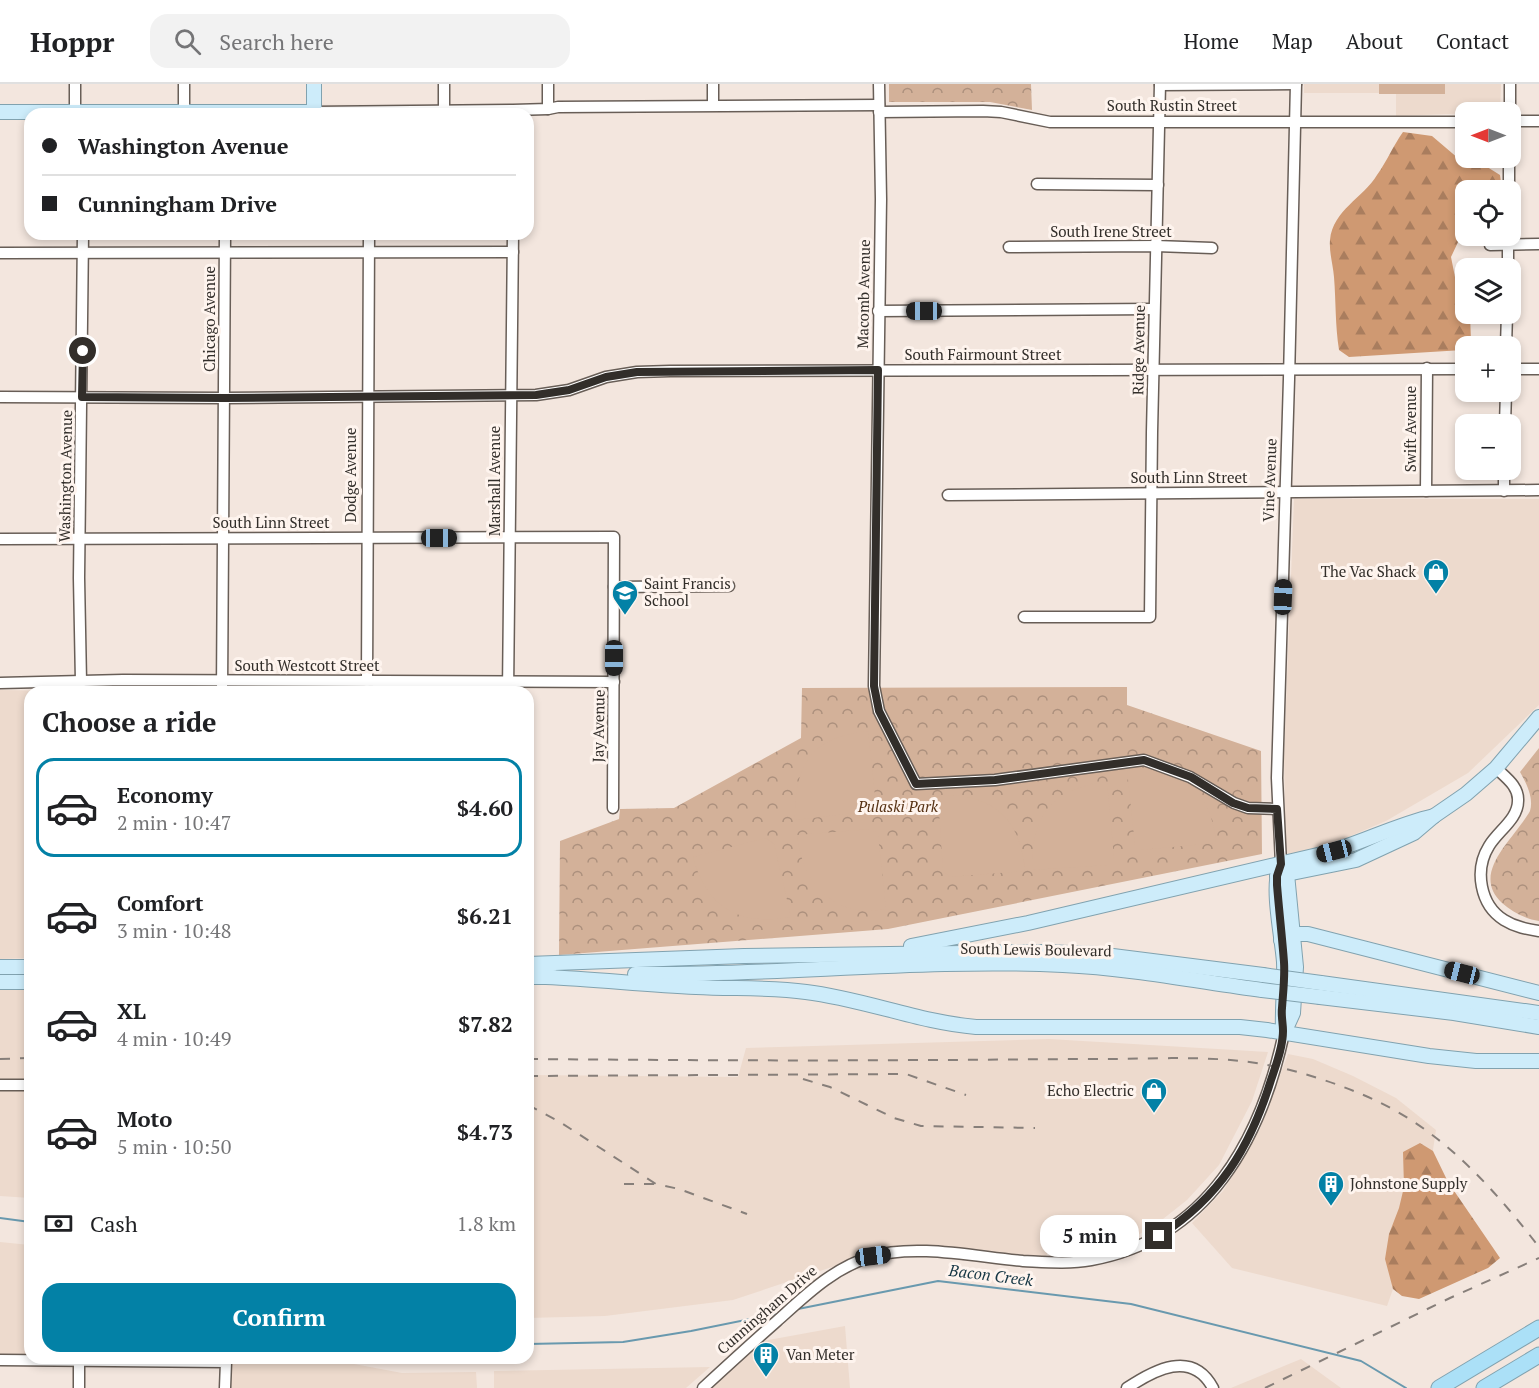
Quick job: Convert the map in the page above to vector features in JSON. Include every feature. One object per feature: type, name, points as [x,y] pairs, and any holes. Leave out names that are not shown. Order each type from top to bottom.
[{"type":"highway","points":[[1439,1388],[1535,1330]]},
{"type":"highway","points":[[1484,1388],[1539,1355]]},
{"type":"main road","points":[[314,84],[314,108]]},
{"type":"main road","name":"South Rustin Street","points":[[0,112],[24,112]]},
{"type":"main road","points":[[855,954],[969,936],[1281,871],[1346,848],[1408,822],[1434,816],[1466,794],[1496,768],[1539,717]]},
{"type":"main road","name":"Cunningham Drive","points":[[1281,871],[1287,937],[1282,1010],[1284,1033]]},
{"type":"main road","points":[[1287,937],[1308,934],[1539,993]]},
{"type":"main road","name":"South Lewis Boulevard","points":[[534,964],[722,956],[1000,951],[1096,954],[1263,975],[1321,990],[1539,1027]]},
{"type":"main road","name":"South Lewis Boulevard","points":[[534,977],[971,964],[1063,965],[1118,968],[1262,990],[1321,990],[1539,1012]]},
{"type":"main road","points":[[0,967],[24,967]]},
{"type":"main road","points":[[546,977],[806,992],[872,1004],[934,1021],[976,1027],[1221,1027],[1284,1033],[1476,1061],[1539,1061]]},
{"type":"main road","points":[[0,982],[24,982]]},
{"type":"street","points":[[75,84],[79,108]]},
{"type":"street","points":[[184,84],[184,108]]},
{"type":"street","points":[[444,84],[444,108]]},
{"type":"street","points":[[548,84],[548,109]]},
{"type":"street","points":[[712,104],[713,84]]},
{"type":"street","name":"Macomb Avenue","points":[[879,84],[881,199],[874,686],[879,711],[916,784],[995,780],[1144,760],[1191,777],[1233,803],[1248,808],[1277,809]]},
{"type":"street","points":[[1160,85],[1296,84]]},
{"type":"street","name":"Vine Avenue","points":[[1281,871],[1277,809],[1296,84]]},
{"type":"street","points":[[1510,84],[1510,102]]},
{"type":"street","name":"Ridge Avenue","points":[[1024,617],[1150,617],[1160,85]]},
{"type":"street","name":"South Rustin Street","points":[[534,110],[558,106],[712,104],[983,111],[1001,112],[1050,122],[1455,122]]},
{"type":"street","points":[[1521,121],[1539,121]]},
{"type":"street","points":[[1037,184],[1158,185]]},
{"type":"street","name":"Washington Avenue","points":[[81,682],[82,240]]},
{"type":"street","name":"Chicago Avenue","points":[[222,686],[225,240]]},
{"type":"street","name":"Dodge Avenue","points":[[367,681],[369,240]]},
{"type":"street","name":"Marshall Avenue","points":[[508,686],[513,240]]},
{"type":"street","points":[[1521,242],[1539,244]]},
{"type":"street","name":"South Irene Street","points":[[1009,247],[1212,248]]},
{"type":"street","points":[[0,253],[513,252]]},
{"type":"street","points":[[878,311],[1154,309]]},
{"type":"street","name":"Swift Avenue","points":[[1426,491],[1427,368]]},
{"type":"street","name":"South Fairmount Street","points":[[0,397],[225,398],[510,395],[554,393],[606,377],[637,372],[1455,369]]},
{"type":"street","points":[[1521,369],[1539,369]]},
{"type":"street","points":[[1504,480],[1504,491]]},
{"type":"street","name":"South Linn Street","points":[[948,495],[1539,490]]},
{"type":"street","name":"South Linn Street","points":[[0,539],[614,537]]},
{"type":"street","name":"Jay Avenue","points":[[613,808],[614,537]]},
{"type":"street","points":[[614,587],[729,586]]},
{"type":"street","name":"South Westcott Street","points":[[0,683],[123,680],[222,686],[367,681],[508,686],[614,682]]},
{"type":"street","points":[[1496,768],[1514,786],[1518,801],[1512,818],[1488,848],[1482,864],[1480,879],[1489,904],[1503,919],[1524,928],[1539,931]]},
{"type":"street","name":"Cunningham Drive","points":[[703,1388],[807,1294],[835,1273],[873,1256],[904,1252],[1043,1262],[1090,1260],[1114,1255],[1159,1236],[1177,1225],[1204,1202],[1228,1172],[1245,1143],[1265,1100],[1284,1033]]},
{"type":"street","points":[[0,1085],[24,1085]]},
{"type":"street","points":[[0,1360],[24,1360]]},
{"type":"street","points":[[79,1388],[80,1364]]},
{"type":"street","points":[[225,1388],[226,1364]]},
{"type":"street","points":[[1127,1388],[1152,1372],[1176,1366],[1191,1367],[1202,1374],[1213,1388]]},
{"type":"shaded area","points":[[1304,84],[1501,84],[1500,102],[1455,102],[1455,114],[1396,116],[1396,93],[1304,93]]},
{"type":"shaded area","points":[[1294,499],[1539,499],[1539,705],[1468,773],[1386,821],[1327,846],[1286,855],[1284,758]]},
{"type":"shaded area","points":[[0,690],[24,690],[24,958],[0,959]]},
{"type":"shaded area","points":[[24,988],[24,1198],[0,1196],[0,989]]},
{"type":"shaded area","points":[[1049,1039],[1268,1052],[1252,1101],[1219,1165],[1187,1200],[1138,1235],[1091,1249],[1050,1250],[1044,1259],[880,1251],[733,1300],[605,1316],[534,1318],[534,1075],[738,1077],[746,1048]]},
{"type":"shaded area","points":[[1288,1054],[1313,1059],[1396,1098],[1436,1130],[1426,1196],[1387,1306],[1232,1268],[1192,1223],[1223,1191],[1260,1129]]},
{"type":"shaded area","points":[[0,1242],[24,1244],[24,1357],[0,1357]]},
{"type":"shaded area","points":[[845,1326],[850,1388],[712,1388],[763,1341]]},
{"type":"shaded area","points":[[1301,1359],[1341,1388],[1231,1388]]},
{"type":"shaded area","points":[[230,1364],[354,1364],[402,1373],[476,1372],[477,1388],[230,1388]]},
{"type":"shaded area","points":[[710,1367],[686,1388],[494,1388],[494,1371]]},
{"type":"green space","points":[[889,84],[1031,84],[1032,110],[990,102],[889,102]]},
{"type":"green space","points":[[1379,84],[1445,84],[1445,94],[1379,94]]},
{"type":"green space","points":[[1403,132],[1432,136],[1455,156],[1455,168],[1489,168],[1500,175],[1501,180],[1455,180],[1456,246],[1451,257],[1455,277],[1455,324],[1470,324],[1471,336],[1455,336],[1455,350],[1349,357],[1339,350],[1330,249],[1332,230],[1342,212],[1381,170]]},
{"type":"green space","name":"Pulaski Park","points":[[1127,687],[1127,705],[1261,751],[1262,854],[888,929],[559,955],[560,841],[619,819],[620,809],[674,808],[801,738],[802,688]]},
{"type":"green space","points":[[868,731],[876,805],[871,811],[795,820],[798,784],[810,757],[832,740],[848,734]]},
{"type":"green space","points":[[1539,748],[1539,921],[1524,917],[1502,903],[1494,893],[1491,872],[1501,851],[1530,811],[1530,795],[1520,772]]},
{"type":"green space","points":[[1146,768],[1175,776],[1196,791],[1210,813],[1216,843],[1141,850],[1135,845],[1127,770]]},
{"type":"green space","points":[[1107,782],[1114,858],[1108,865],[1032,870],[1036,834],[1048,808],[1059,798],[1072,791],[1088,785]]},
{"type":"green space","points":[[955,795],[985,803],[1006,818],[1019,841],[1025,871],[950,877],[943,871],[938,796]]},
{"type":"green space","points":[[871,829],[878,834],[886,909],[862,911],[835,902],[816,885],[803,862],[797,835]]},
{"type":"green space","points":[[766,838],[774,844],[791,917],[756,919],[728,910],[707,890],[693,857]]},
{"type":"green space","points":[[1420,1143],[1433,1151],[1448,1182],[1500,1258],[1488,1268],[1419,1299],[1402,1296],[1393,1289],[1385,1259],[1389,1234],[1404,1187],[1403,1152]]},
{"type":"waterway","name":"Bacon Creek","points":[[0,1218],[24,1221]]},
{"type":"waterway","name":"Bacon Creek","points":[[798,1309],[938,1281],[1131,1304],[1361,1361],[1406,1388]]},
{"type":"waterway","name":"Bacon Creek","points":[[534,1344],[623,1342],[780,1313]]},
{"type":"railway","points":[[0,1059],[24,1058]]},
{"type":"railway","points":[[534,1059],[1189,1058],[1258,1063],[1331,1082],[1366,1096],[1405,1116],[1427,1131],[1468,1166],[1505,1205],[1539,1247]]},
{"type":"railway","points":[[534,1076],[906,1074],[966,1095]]},
{"type":"railway","points":[[803,1079],[830,1087],[894,1118],[921,1126],[1035,1128]]},
{"type":"railway","points":[[534,1108],[560,1122],[656,1184],[679,1189],[747,1214]]},
{"type":"railway","points":[[624,1184],[654,1184]]},
{"type":"railway","points":[[1265,1388],[1450,1298],[1539,1258]]},
{"type":"place","name":"The Vac Shack","points":[[1436,595]]},
{"type":"place","name":"Saint Francis School","points":[[625,616]]},
{"type":"place","name":"Echo Electric","points":[[1154,1114]]},
{"type":"place","name":"Johnstone Supply","points":[[1331,1207]]},
{"type":"place","name":"Van Meter","points":[[766,1378]]},
{"type":"route","points":[[83,351],[82,397],[536,395],[569,390],[606,377],[637,372],[878,370],[874,686],[879,711],[916,784],[978,782],[1144,760],[1191,777],[1233,803],[1248,808],[1277,809],[1281,864],[1277,885],[1284,963],[1282,1010],[1284,1033],[1280,1049],[1265,1100],[1245,1143],[1228,1172],[1204,1202],[1177,1225],[1159,1236]]}]
